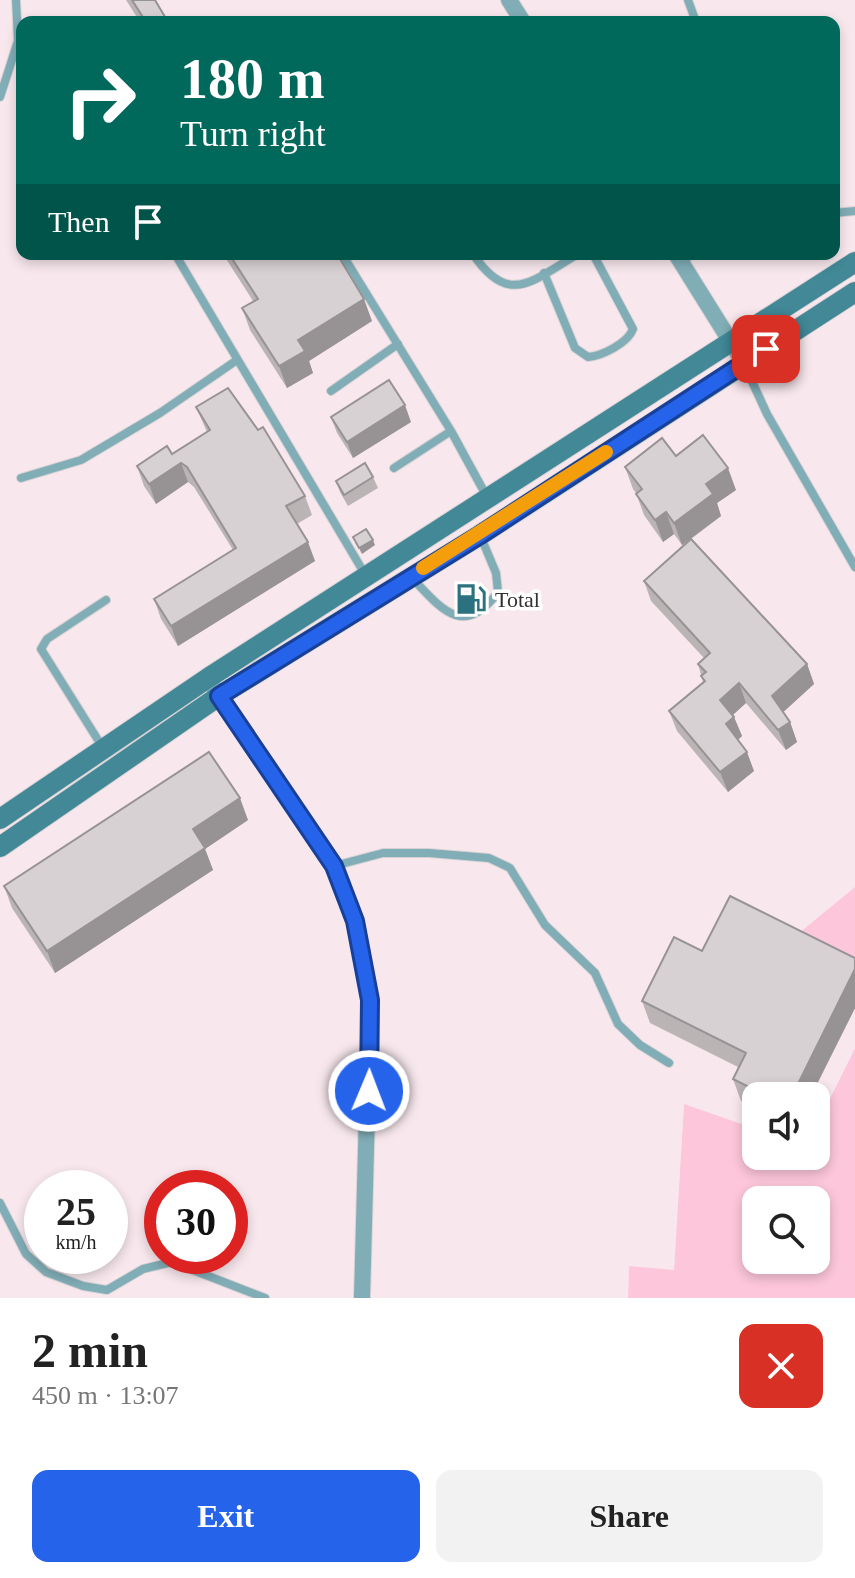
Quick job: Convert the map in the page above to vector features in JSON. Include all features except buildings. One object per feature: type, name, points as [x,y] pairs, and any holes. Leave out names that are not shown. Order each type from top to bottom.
[{"type":"main road","points":[[0,819],[208,678],[855,262]]},
{"type":"main road","points":[[0,847],[219,696],[480,535],[855,292]]},
{"type":"street","points":[[685,260],[744,363]]},
{"type":"street","points":[[208,678],[334,866],[355,921],[370,1000],[362,1298]]},
{"type":"lane","points":[[0,97],[16,47]]},
{"type":"lane","points":[[179,260],[366,576]]},
{"type":"lane","points":[[346,260],[451,431],[487,499]]},
{"type":"lane","points":[[477,260],[487,275],[498,283],[519,285],[567,260]]},
{"type":"lane","points":[[544,273],[575,348],[588,357],[595,356],[629,338],[633,329],[596,260]]},
{"type":"lane","points":[[331,391],[398,344]]},
{"type":"lane","points":[[21,478],[81,460],[160,413],[237,360]]},
{"type":"lane","points":[[744,363],[767,414],[855,567]]},
{"type":"lane","points":[[394,468],[451,431]]},
{"type":"lane","points":[[410,576],[444,612],[462,618],[487,608],[498,592],[496,573],[480,535]]},
{"type":"lane","points":[[103,749],[41,649],[47,639],[106,600]]},
{"type":"lane","points":[[334,866],[383,853],[413,853],[489,858],[510,868],[545,925],[595,973],[618,1024],[640,1045],[669,1063]]},
{"type":"lane","points":[[0,1203],[26,1254],[46,1272],[83,1286],[107,1290],[143,1269],[172,1262],[265,1298]]},
{"type":"shaded area","points":[[0,0],[855,0],[855,887],[794,938],[855,971],[855,1048],[830,1099],[830,1082],[742,1082],[742,1124],[684,1105],[674,1271],[629,1266],[628,1298],[0,1298]]},
{"type":"shaded area","points":[[855,887],[855,971],[793,938]]},
{"type":"shaded area","points":[[855,1048],[855,1298],[628,1298],[629,1266],[674,1270],[684,1104],[742,1124],[742,1170],[830,1170],[830,1099]]},
{"type":"slow traffic","points":[[423,568],[480,535],[606,452]]},
{"type":"place","name":"Total","points":[[471,599]]},
{"type":"route","points":[[369,1091],[370,1000],[355,921],[334,866],[219,696],[480,535],[766,349]]}]
